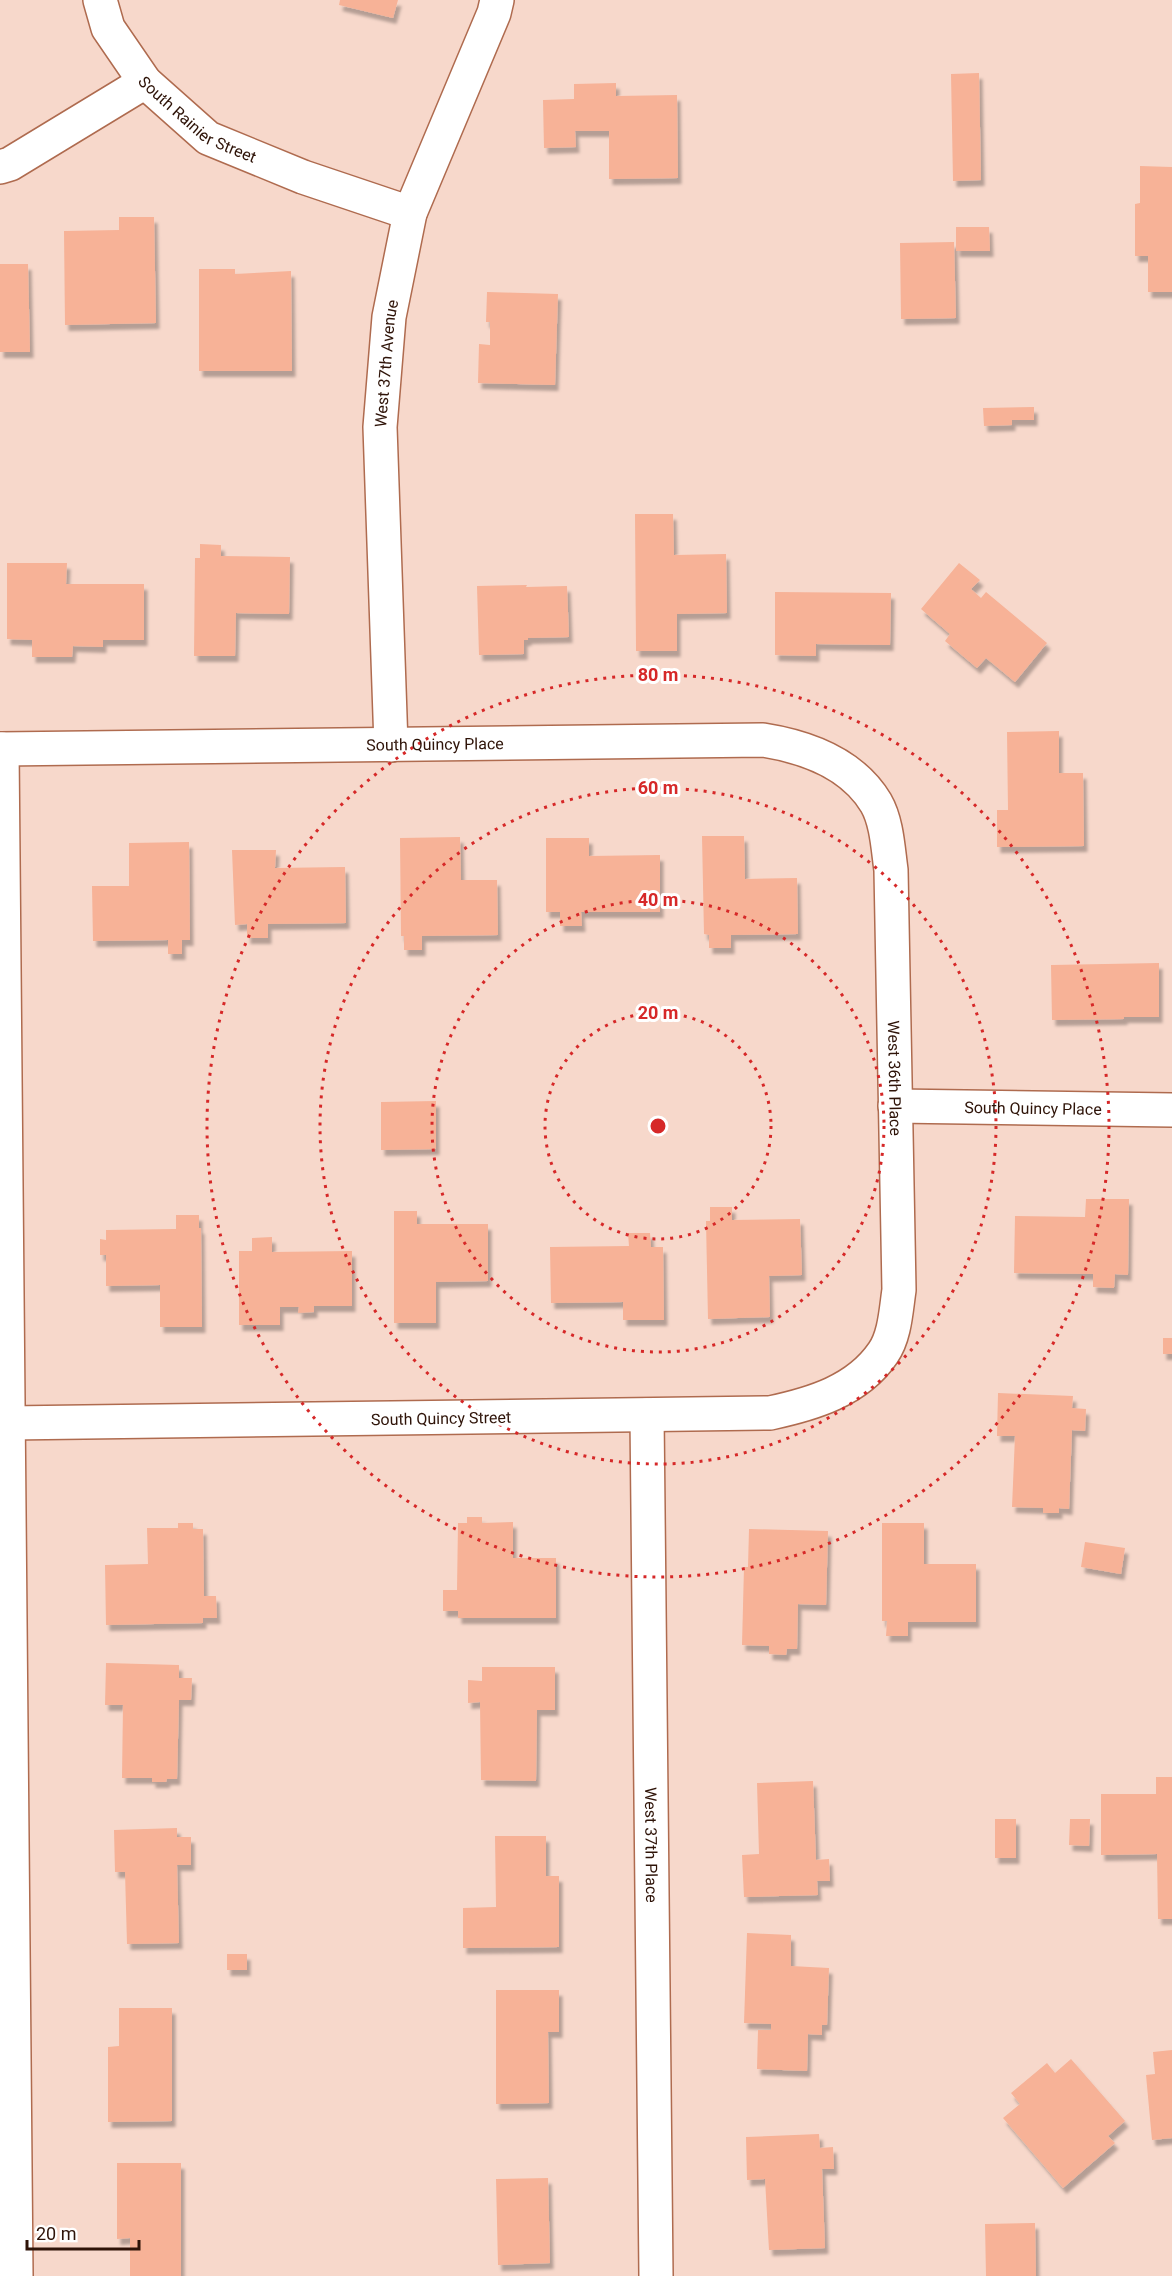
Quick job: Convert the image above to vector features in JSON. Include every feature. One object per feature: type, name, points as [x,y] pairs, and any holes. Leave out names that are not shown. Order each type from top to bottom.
[{"type":"street","points":[[100,0],[108,28],[145,82]]},
{"type":"street","name":"West 37th Avenue","points":[[391,745],[380,427],[388,317],[410,213],[494,14],[497,0]]},
{"type":"street","name":"South Rainier Street","points":[[0,167],[10,164],[145,82],[208,138],[303,177],[410,213]]},
{"type":"street","name":"South Quincy Place","points":[[1,749],[764,740],[794,745],[830,759],[860,782]]},
{"type":"street","points":[[1,749],[16,2276]]},
{"type":"street","name":"West 36th Place","points":[[860,782],[877,805],[887,837],[891,870],[898,1290],[894,1324],[883,1353],[864,1373]]},
{"type":"street","name":"South Quincy Place","points":[[895,1106],[1172,1110]]},
{"type":"street","name":"South Quincy Street","points":[[8,1423],[770,1413],[805,1406],[836,1394],[864,1373]]},
{"type":"street","name":"West 37th Place","points":[[647,1415],[656,2276]]},
{"type":"building","points":[[340,0],[398,0],[393,18],[339,5]]},
{"type":"building","points":[[979,73],[981,180],[953,181],[951,74]]},
{"type":"building","points":[[616,83],[616,96],[677,95],[678,178],[609,179],[609,131],[575,131],[576,147],[544,148],[543,100],[574,99],[574,84]]},
{"type":"building","points":[[1140,166],[1172,167],[1172,292],[1148,292],[1148,256],[1135,256],[1135,204],[1140,203]]},
{"type":"building","points":[[119,217],[154,217],[156,323],[65,325],[64,231],[119,230]]},
{"type":"building","points":[[956,227],[989,227],[990,251],[956,251]]},
{"type":"building","points":[[954,242],[956,318],[901,319],[900,243]]},
{"type":"building","points":[[0,264],[28,264],[30,352],[0,352]]},
{"type":"building","points":[[199,269],[235,269],[235,274],[291,271],[292,371],[199,371]]},
{"type":"building","points":[[487,292],[558,294],[555,385],[478,383],[479,344],[490,345],[490,322],[486,322]]},
{"type":"building","points":[[1034,407],[1034,420],[1012,420],[1012,425],[984,426],[983,408]]},
{"type":"building","points":[[635,514],[673,514],[674,555],[726,554],[727,613],[677,614],[677,651],[636,651]]},
{"type":"building","points":[[200,544],[221,545],[221,556],[290,557],[289,614],[236,613],[235,656],[194,656],[195,558],[200,558]]},
{"type":"building","points":[[7,563],[67,563],[66,584],[144,584],[144,640],[103,640],[103,647],[73,646],[72,657],[32,657],[32,640],[7,639]]},
{"type":"building","points":[[959,563],[980,580],[971,589],[981,598],[986,592],[1047,643],[1015,682],[986,658],[977,668],[945,641],[950,634],[921,609]]},
{"type":"building","points":[[527,585],[526,587],[567,586],[569,637],[528,638],[524,640],[524,654],[479,655],[477,586]]},
{"type":"building","points":[[775,592],[891,593],[890,645],[816,644],[816,656],[775,655]]},
{"type":"building","points":[[1059,731],[1059,773],[1083,773],[1084,846],[997,847],[997,810],[1008,810],[1007,732]]},
{"type":"building","points":[[702,836],[744,836],[745,879],[797,878],[798,934],[731,935],[731,948],[709,948],[709,935],[704,934]]},
{"type":"building","points":[[460,837],[461,880],[497,880],[498,935],[422,936],[422,950],[404,950],[404,936],[401,936],[400,838]]},
{"type":"building","points":[[546,838],[589,838],[589,856],[660,855],[660,912],[581,912],[582,926],[560,926],[560,912],[546,912]]},
{"type":"building","points":[[189,842],[190,940],[182,940],[182,954],[168,954],[168,940],[93,941],[92,886],[129,886],[129,843]]},
{"type":"building","points":[[232,850],[276,850],[275,868],[345,867],[346,923],[268,924],[268,938],[247,938],[247,924],[235,925]]},
{"type":"building","points":[[1159,963],[1159,1017],[1052,1020],[1051,965]]},
{"type":"building","points":[[436,1101],[436,1149],[381,1150],[381,1102]]},
{"type":"building","points":[[1086,1199],[1129,1199],[1128,1275],[1115,1274],[1114,1288],[1093,1287],[1093,1274],[1014,1273],[1015,1216],[1085,1217]]},
{"type":"building","points":[[710,1207],[732,1207],[732,1220],[800,1219],[802,1275],[769,1276],[770,1317],[708,1319],[706,1221],[710,1221]]},
{"type":"building","points":[[394,1211],[417,1211],[417,1224],[488,1224],[488,1281],[436,1282],[436,1323],[394,1323]]},
{"type":"building","points":[[176,1215],[199,1215],[202,1327],[160,1327],[160,1285],[106,1286],[106,1255],[100,1255],[100,1239],[106,1240],[106,1230],[176,1229]]},
{"type":"building","points":[[628,1233],[650,1233],[651,1247],[663,1247],[664,1320],[623,1320],[623,1302],[551,1303],[550,1247],[629,1246]]},
{"type":"building","points":[[272,1237],[272,1252],[352,1251],[352,1306],[314,1306],[314,1312],[298,1313],[299,1307],[280,1307],[280,1325],[239,1325],[239,1251],[252,1251],[252,1238]]},
{"type":"building","points":[[1163,1338],[1172,1338],[1172,1354],[1163,1354]]},
{"type":"building","points":[[998,1393],[1073,1396],[1072,1408],[1086,1409],[1085,1431],[1072,1430],[1069,1509],[1059,1508],[1059,1513],[1043,1513],[1043,1508],[1012,1507],[1015,1436],[997,1436]]},
{"type":"building","points":[[467,1517],[482,1517],[482,1523],[513,1522],[513,1558],[556,1558],[556,1618],[458,1618],[458,1611],[443,1611],[443,1590],[457,1590],[458,1523],[467,1523]]},
{"type":"building","points":[[178,1523],[193,1523],[193,1529],[203,1529],[204,1596],[216,1596],[217,1618],[203,1618],[203,1623],[106,1625],[105,1565],[148,1564],[147,1528],[178,1528]]},
{"type":"building","points":[[882,1523],[924,1523],[924,1564],[976,1564],[976,1622],[908,1622],[908,1636],[886,1636],[887,1621],[882,1621]]},
{"type":"building","points":[[749,1529],[828,1531],[826,1605],[798,1604],[797,1649],[787,1649],[786,1655],[769,1654],[769,1646],[742,1645],[744,1567],[748,1567]]},
{"type":"building","points":[[1085,1542],[1125,1548],[1121,1574],[1081,1567]]},
{"type":"building","points":[[106,1663],[179,1665],[179,1678],[192,1678],[191,1700],[179,1700],[177,1779],[152,1782],[152,1778],[122,1778],[123,1705],[105,1705]]},
{"type":"building","points":[[482,1667],[555,1667],[555,1710],[537,1710],[536,1781],[481,1780],[480,1702],[468,1703],[468,1680],[482,1681]]},
{"type":"building","points":[[1156,1777],[1172,1777],[1172,1919],[1158,1919],[1157,1854],[1101,1855],[1101,1794],[1156,1794]]},
{"type":"building","points":[[813,1781],[816,1860],[829,1859],[830,1881],[817,1881],[818,1895],[744,1897],[742,1855],[759,1854],[757,1783]]},
{"type":"building","points":[[995,1819],[1016,1819],[1016,1858],[995,1858]]},
{"type":"building","points":[[1070,1819],[1090,1819],[1089,1846],[1069,1845]]},
{"type":"building","points":[[177,1828],[177,1837],[191,1837],[191,1865],[177,1865],[179,1943],[127,1944],[125,1872],[115,1872],[114,1830]]},
{"type":"building","points":[[495,1836],[546,1836],[546,1876],[559,1876],[559,1947],[463,1948],[463,1908],[496,1907]]},
{"type":"building","points":[[747,1933],[791,1935],[791,1966],[829,1968],[827,2025],[822,2025],[822,2035],[808,2034],[807,2071],[757,2069],[758,2030],[771,2030],[771,2024],[744,2023]]},
{"type":"building","points":[[227,1954],[247,1954],[247,1970],[227,1970]]},
{"type":"building","points":[[496,1990],[559,1990],[559,2032],[548,2032],[549,2103],[496,2104]]},
{"type":"building","points":[[119,2008],[172,2008],[172,2121],[108,2122],[108,2047],[119,2046]]},
{"type":"building","points":[[1172,2050],[1172,2138],[1152,2140],[1146,2075],[1155,2074],[1153,2052]]},
{"type":"building","points":[[1071,2059],[1125,2121],[1108,2136],[1115,2143],[1063,2188],[1003,2118],[1020,2104],[1011,2093],[1047,2063],[1055,2073]]},
{"type":"building","points":[[819,2134],[820,2148],[833,2147],[834,2169],[822,2169],[825,2248],[769,2250],[765,2179],[747,2180],[746,2137]]},
{"type":"building","points":[[117,2163],[181,2163],[181,2276],[130,2276],[130,2238],[117,2239]]},
{"type":"building","points":[[548,2178],[550,2263],[498,2265],[496,2179]]},
{"type":"building","points":[[1035,2223],[1036,2276],[986,2276],[985,2224]]}]
